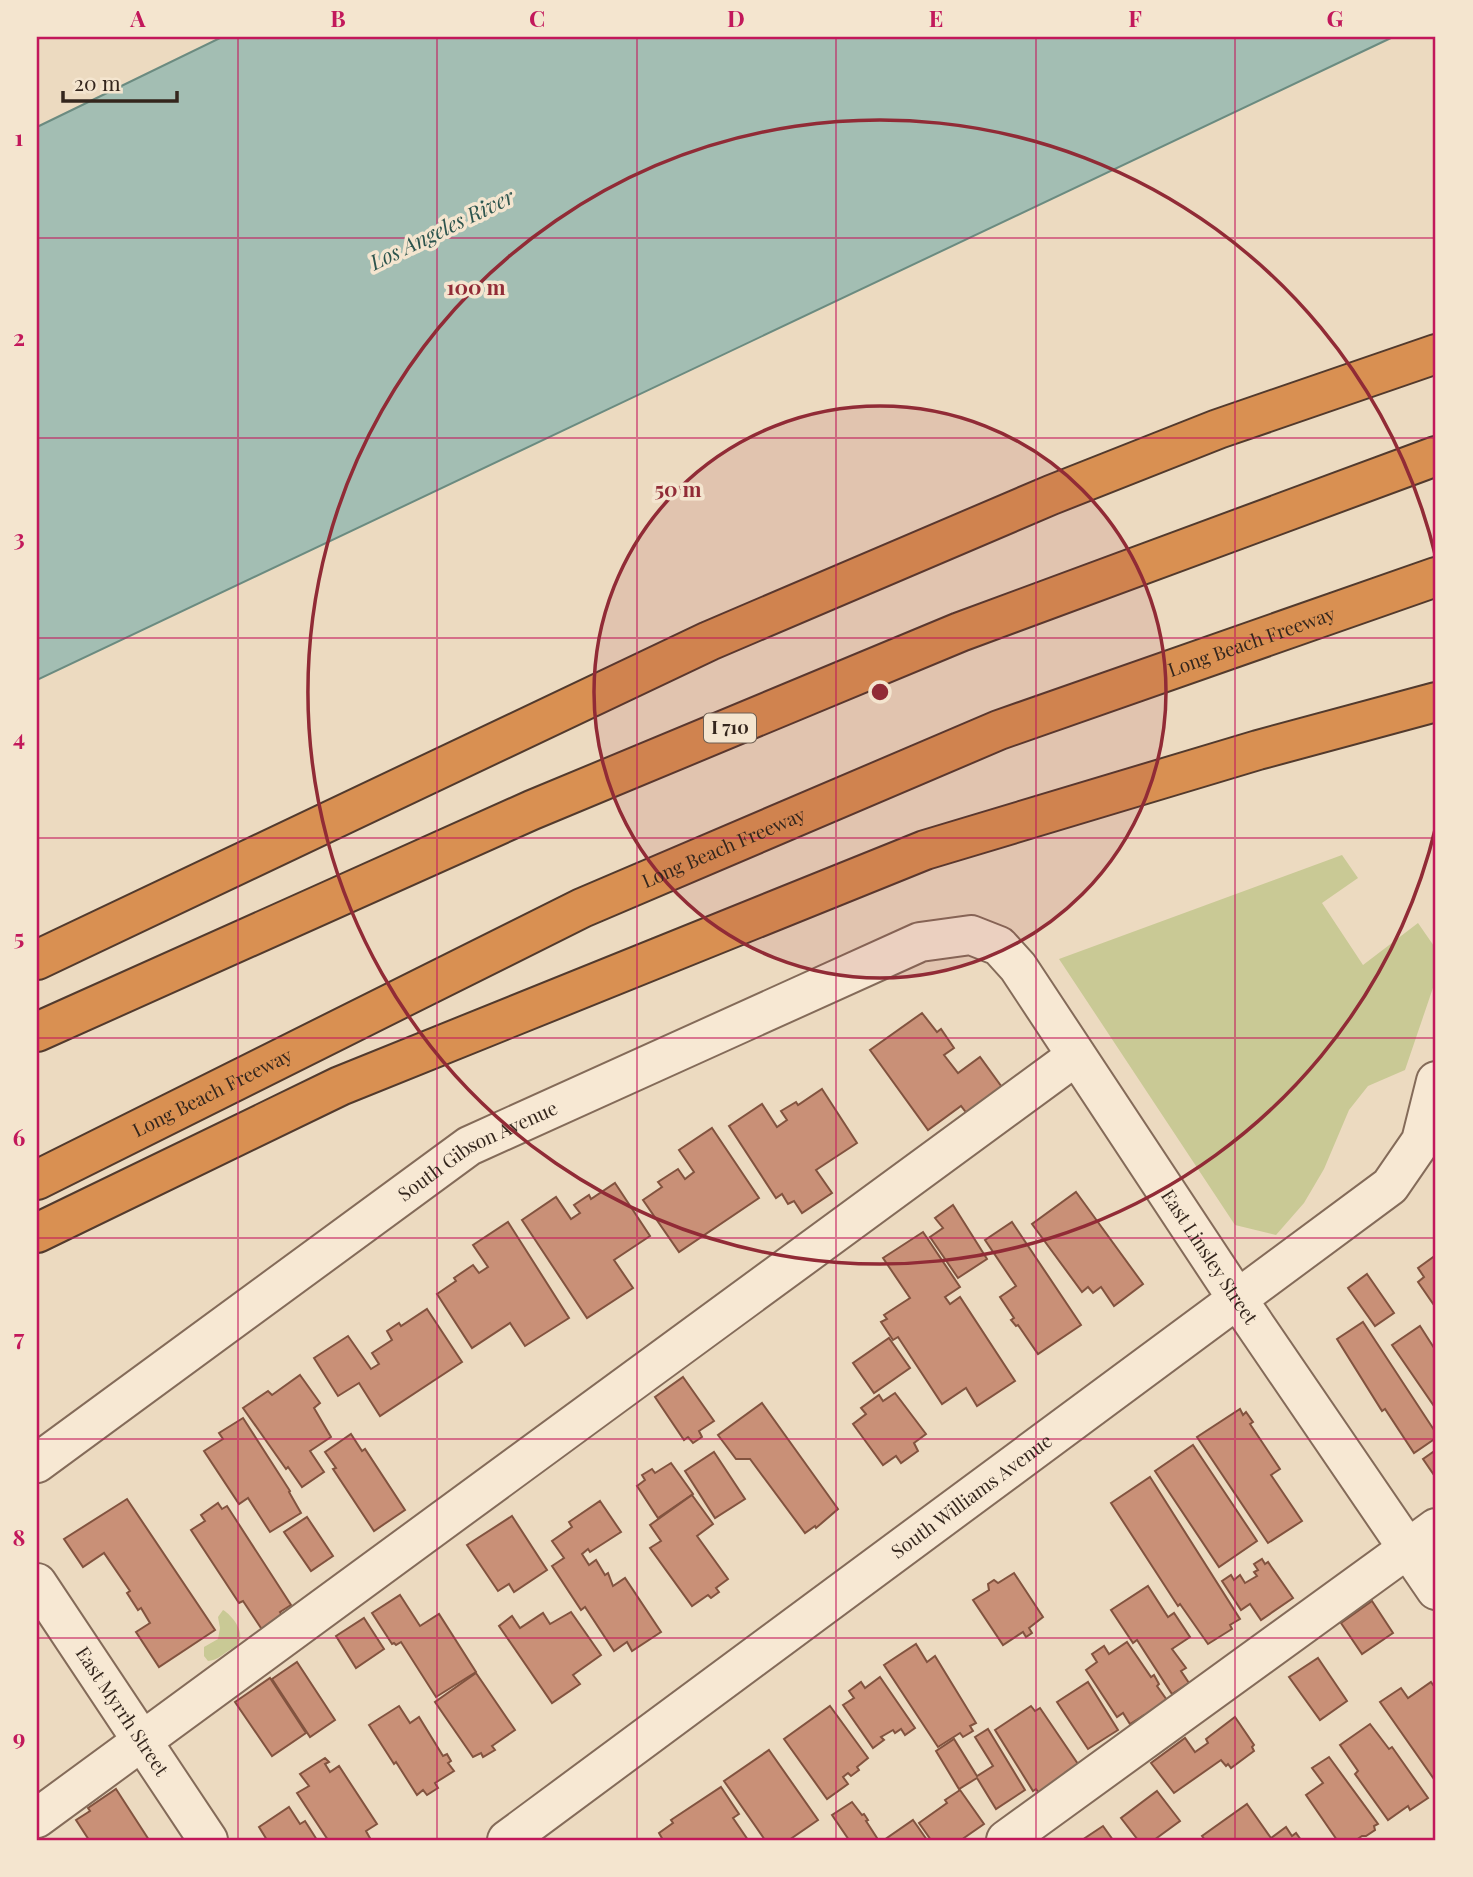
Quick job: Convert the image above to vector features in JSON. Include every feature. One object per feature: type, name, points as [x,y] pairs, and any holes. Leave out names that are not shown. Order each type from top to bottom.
[{"type":"highway","points":[[37,960],[734,630],[1051,495],[1218,429],[1436,354]]},
{"type":"highway","name":"I 710","points":[[37,1032],[533,810],[960,632],[1436,456]]},
{"type":"highway","name":"Long Beach Freeway","points":[[37,1180],[582,908],[999,730],[1436,577]]},
{"type":"highway","points":[[37,1233],[340,1086],[925,850],[1258,750],[1436,702]]},
{"type":"street","name":"East Linsley Street","points":[[971,935],[999,946],[1018,967],[1238,1300],[1422,1539],[1436,1590]]},
{"type":"street","name":"South Gibson Avenue","points":[[37,1463],[469,1146],[920,942],[971,935]]},
{"type":"street","points":[[37,1818],[1076,1056]]},
{"type":"street","name":"South Williams Avenue","points":[[506,1840],[1390,1186],[1421,1141],[1436,1081]]},
{"type":"street","points":[[1006,1840],[1422,1539]]},
{"type":"street","name":"East Myrrh Street","points":[[37,1583],[208,1840]]},
{"type":"green space","points":[[1342,855],[1358,878],[1322,903],[1363,965],[1418,923],[1436,949],[1436,979],[1405,1070],[1368,1086],[1349,1110],[1324,1169],[1304,1203],[1276,1235],[1235,1225],[1059,959]]},
{"type":"green space","points":[[223,1610],[237,1625],[240,1640],[221,1656],[208,1661],[204,1656],[204,1647],[218,1639],[218,1617]]},
{"type":"water","name":"Los Angeles River","points":[[222,37],[1393,37],[37,680],[37,127]]},
{"type":"building","points":[[922,1013],[937,1032],[941,1029],[954,1048],[944,1055],[958,1073],[980,1057],[1004,1090],[968,1115],[961,1106],[928,1130],[870,1050]]},
{"type":"building","points":[[822,1089],[857,1143],[816,1170],[832,1193],[802,1213],[794,1201],[788,1204],[782,1194],[776,1198],[729,1126],[762,1104],[777,1127],[787,1120],[781,1111],[796,1102],[798,1105]]},
{"type":"building","points":[[712,1128],[759,1198],[679,1252],[643,1200],[662,1187],[658,1182],[678,1169],[685,1179],[694,1172],[679,1150]]},
{"type":"building","points":[[615,1183],[650,1236],[614,1260],[633,1288],[587,1318],[522,1220],[556,1197],[571,1219],[580,1213],[574,1205],[589,1195],[591,1199]]},
{"type":"building","points":[[1076,1192],[1143,1284],[1114,1306],[1101,1287],[1093,1293],[1088,1287],[1082,1292],[1032,1224]]},
{"type":"building","points":[[953,1205],[987,1259],[958,1278],[930,1237],[943,1228],[935,1218]]},
{"type":"building","points":[[508,1222],[569,1318],[525,1346],[510,1323],[472,1348],[437,1294],[473,1265],[479,1273],[488,1267],[473,1245]]},
{"type":"building","points":[[1012,1222],[1081,1325],[1038,1354],[1018,1325],[1011,1320],[1014,1318],[1000,1297],[1016,1286],[985,1240]]},
{"type":"building","points":[[923,1232],[960,1287],[945,1297],[950,1304],[960,1297],[1015,1381],[977,1406],[966,1388],[942,1404],[898,1337],[893,1340],[881,1322],[887,1319],[884,1315],[910,1298],[883,1258]]},
{"type":"building","points":[[1436,1255],[1436,1308],[1418,1282],[1424,1277],[1418,1268]]},
{"type":"building","points":[[1367,1274],[1394,1313],[1375,1326],[1348,1288]]},
{"type":"building","points":[[427,1309],[462,1362],[380,1416],[359,1383],[338,1396],[314,1358],[348,1336],[371,1369],[379,1364],[372,1353],[392,1340],[387,1331],[399,1323],[401,1326]]},
{"type":"building","points":[[1363,1322],[1436,1433],[1436,1438],[1414,1453],[1385,1409],[1382,1411],[1337,1339]]},
{"type":"building","points":[[1420,1326],[1436,1351],[1436,1409],[1392,1345]]},
{"type":"building","points":[[889,1338],[910,1368],[874,1393],[853,1363]]},
{"type":"building","points":[[300,1375],[320,1403],[314,1408],[331,1437],[310,1451],[324,1472],[302,1487],[243,1408],[268,1391],[272,1395]]},
{"type":"building","points":[[683,1377],[714,1421],[699,1431],[702,1437],[693,1443],[688,1437],[684,1440],[655,1397]]},
{"type":"building","points":[[895,1393],[926,1434],[914,1443],[918,1451],[901,1463],[896,1456],[883,1465],[853,1424],[866,1414],[861,1408],[879,1395],[883,1401]]},
{"type":"building","points":[[762,1403],[838,1509],[816,1528],[815,1526],[805,1533],[750,1459],[736,1459],[718,1435]]},
{"type":"building","points":[[1240,1409],[1243,1415],[1246,1412],[1253,1422],[1250,1424],[1280,1469],[1271,1475],[1302,1521],[1268,1543],[1197,1437]]},
{"type":"building","points":[[243,1418],[301,1513],[270,1532],[248,1498],[239,1504],[204,1451],[223,1439],[219,1433]]},
{"type":"building","points":[[351,1434],[362,1451],[365,1449],[405,1510],[374,1531],[333,1469],[336,1468],[325,1452]]},
{"type":"building","points":[[1193,1445],[1257,1541],[1219,1567],[1155,1471]]},
{"type":"building","points":[[1436,1450],[1436,1478],[1423,1459]]},
{"type":"building","points":[[714,1452],[745,1499],[715,1518],[685,1471]]},
{"type":"building","points":[[671,1463],[693,1494],[658,1518],[637,1486],[645,1480],[642,1475],[652,1469],[655,1473]]},
{"type":"building","points":[[1150,1477],[1240,1619],[1230,1625],[1232,1629],[1208,1644],[1180,1604],[1178,1606],[1111,1503]]},
{"type":"building","points":[[692,1495],[713,1524],[697,1536],[728,1579],[716,1588],[719,1592],[711,1598],[708,1595],[692,1606],[650,1548],[661,1541],[650,1525]]},
{"type":"building","points":[[127,1499],[215,1630],[159,1667],[136,1632],[150,1623],[141,1608],[138,1610],[127,1593],[130,1591],[104,1553],[83,1567],[64,1539]]},
{"type":"building","points":[[600,1501],[621,1532],[590,1552],[588,1549],[582,1554],[589,1565],[596,1560],[605,1575],[608,1573],[613,1586],[625,1578],[661,1632],[632,1651],[627,1642],[614,1651],[585,1607],[581,1610],[552,1566],[564,1558],[552,1541],[572,1527],[569,1522]]},
{"type":"building","points":[[218,1503],[222,1509],[227,1506],[291,1605],[280,1612],[283,1617],[263,1631],[243,1601],[239,1603],[191,1530],[205,1521],[201,1515]]},
{"type":"building","points":[[512,1516],[547,1570],[514,1592],[509,1584],[498,1591],[467,1545]]},
{"type":"building","points":[[307,1517],[333,1556],[311,1571],[284,1532]]},
{"type":"building","points":[[1262,1559],[1265,1564],[1268,1562],[1293,1598],[1261,1620],[1250,1604],[1241,1610],[1222,1581],[1231,1575],[1234,1580],[1240,1575],[1245,1583],[1257,1576],[1254,1572],[1258,1570],[1254,1564]]},
{"type":"building","points":[[1014,1573],[1043,1617],[1029,1628],[1032,1633],[1026,1637],[1023,1632],[1003,1645],[973,1600],[989,1590],[988,1584],[994,1580],[998,1583]]},
{"type":"building","points":[[1148,1586],[1168,1617],[1174,1613],[1190,1637],[1172,1649],[1186,1668],[1181,1671],[1189,1683],[1172,1694],[1137,1640],[1133,1643],[1111,1610]]},
{"type":"building","points":[[400,1595],[420,1626],[439,1614],[476,1672],[436,1697],[401,1642],[392,1644],[372,1613]]},
{"type":"building","points":[[1372,1601],[1393,1633],[1362,1654],[1341,1623]]},
{"type":"building","points":[[571,1612],[601,1655],[573,1675],[580,1684],[552,1703],[499,1626],[512,1616],[520,1628],[543,1613],[550,1624]]},
{"type":"building","points":[[364,1618],[384,1649],[356,1668],[336,1636]]},
{"type":"building","points":[[1127,1642],[1151,1677],[1154,1675],[1159,1684],[1157,1686],[1169,1703],[1146,1718],[1144,1715],[1130,1724],[1123,1713],[1117,1717],[1086,1670],[1097,1662],[1092,1654],[1104,1646],[1109,1654]]},
{"type":"building","points":[[916,1644],[927,1662],[935,1656],[976,1723],[970,1726],[973,1731],[963,1737],[960,1733],[938,1747],[884,1665]]},
{"type":"building","points":[[1318,1658],[1347,1701],[1320,1720],[1289,1677]]},
{"type":"building","points":[[297,1662],[335,1720],[310,1737],[272,1679]]},
{"type":"building","points":[[476,1673],[515,1730],[492,1746],[495,1750],[483,1757],[481,1753],[473,1757],[435,1702]]},
{"type":"building","points":[[880,1677],[915,1728],[905,1735],[901,1729],[895,1733],[893,1730],[881,1737],[884,1740],[873,1748],[843,1705],[854,1698],[849,1691],[861,1682],[865,1688]]},
{"type":"building","points":[[270,1678],[306,1733],[272,1756],[235,1702]]},
{"type":"building","points":[[1088,1682],[1118,1730],[1088,1749],[1057,1702]]},
{"type":"building","points":[[1431,1682],[1436,1689],[1436,1782],[1380,1702],[1401,1688],[1408,1698]]},
{"type":"building","points":[[399,1706],[410,1723],[419,1717],[443,1756],[447,1754],[451,1761],[448,1763],[454,1771],[435,1783],[438,1788],[427,1795],[423,1790],[417,1795],[369,1725]]},
{"type":"building","points":[[830,1706],[868,1758],[857,1767],[859,1770],[851,1776],[848,1773],[843,1777],[848,1784],[827,1799],[784,1739]]},
{"type":"building","points":[[1031,1706],[1035,1711],[1040,1708],[1078,1764],[1066,1772],[1075,1784],[1046,1803],[1036,1789],[1033,1791],[995,1730]]},
{"type":"building","points":[[1235,1717],[1254,1745],[1254,1751],[1231,1768],[1221,1760],[1174,1793],[1151,1763],[1185,1738],[1195,1752],[1208,1743],[1206,1739]]},
{"type":"building","points":[[1370,1724],[1389,1749],[1392,1747],[1428,1798],[1410,1810],[1408,1806],[1388,1820],[1355,1774],[1358,1771],[1340,1745]]},
{"type":"building","points":[[988,1729],[1025,1790],[996,1809],[977,1778],[959,1789],[936,1751],[954,1739],[977,1776],[993,1766],[975,1737]]},
{"type":"building","points":[[769,1750],[818,1820],[789,1840],[765,1840],[724,1781]]},
{"type":"building","points":[[1329,1757],[1378,1824],[1374,1826],[1375,1830],[1356,1840],[1337,1840],[1306,1795],[1323,1783],[1312,1768]]},
{"type":"building","points":[[325,1758],[329,1762],[325,1764],[330,1772],[339,1766],[377,1824],[366,1831],[371,1840],[328,1840],[297,1793],[309,1786],[300,1774]]},
{"type":"building","points":[[721,1787],[739,1814],[733,1818],[748,1840],[663,1840],[659,1833],[673,1823],[671,1820]]},
{"type":"building","points":[[116,1789],[149,1840],[89,1840],[76,1820],[90,1811],[88,1808]]},
{"type":"building","points":[[960,1790],[984,1824],[961,1840],[931,1840],[919,1823]]},
{"type":"building","points":[[1157,1791],[1180,1821],[1154,1840],[1138,1840],[1121,1818]]},
{"type":"building","points":[[852,1802],[868,1820],[866,1821],[877,1838],[874,1840],[849,1840],[832,1815]]},
{"type":"building","points":[[1247,1804],[1271,1838],[1286,1827],[1292,1836],[1296,1833],[1301,1840],[1205,1840],[1202,1836]]},
{"type":"building","points":[[289,1807],[300,1824],[305,1821],[317,1840],[267,1840],[259,1827]]},
{"type":"building","points":[[913,1820],[927,1840],[884,1840]]},
{"type":"building","points":[[1103,1826],[1113,1840],[1082,1840]]}]
